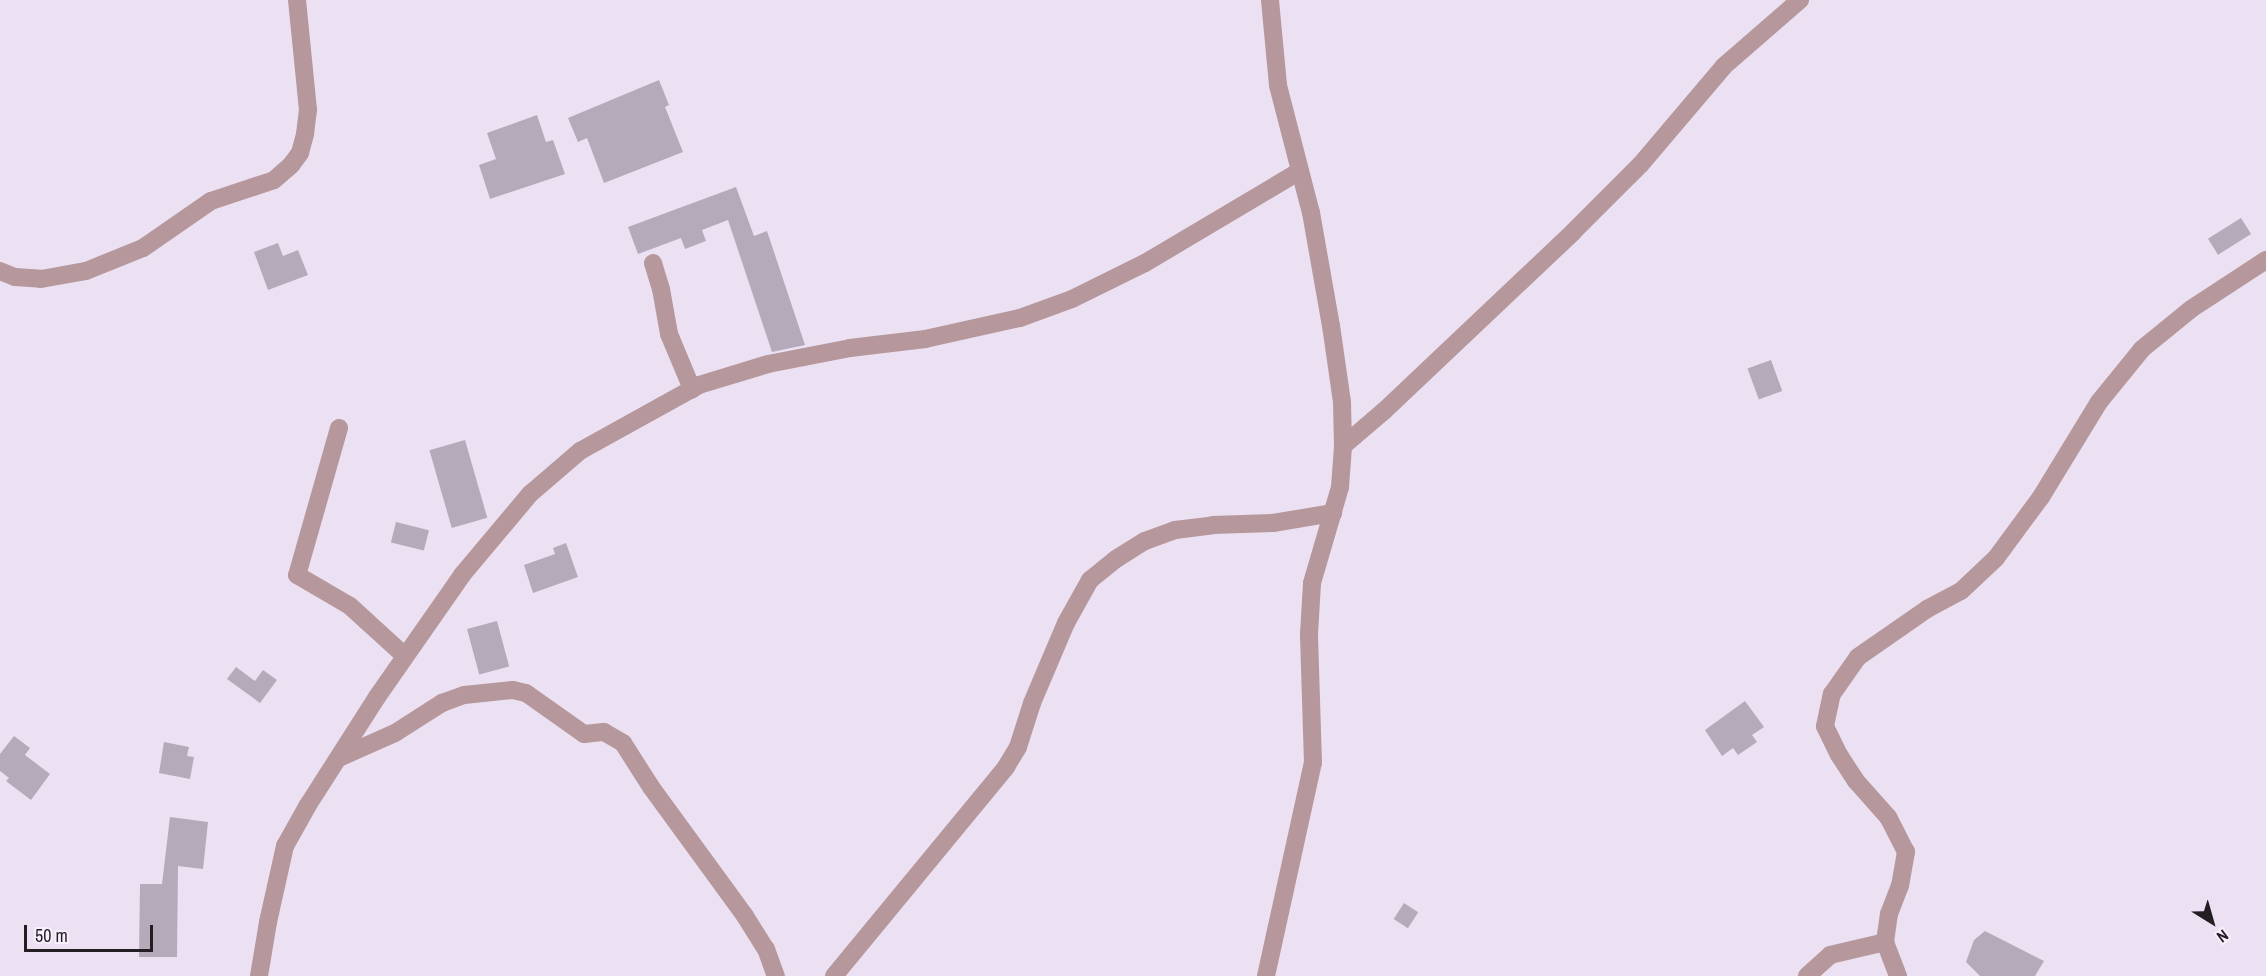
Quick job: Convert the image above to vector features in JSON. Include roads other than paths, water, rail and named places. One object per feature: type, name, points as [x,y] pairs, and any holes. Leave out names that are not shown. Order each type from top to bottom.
[{"type":"street","points":[[0,271],[15,278],[41,279],[86,270],[143,248],[211,201],[274,180],[291,165],[300,153],[308,111],[297,0]]},
{"type":"street","points":[[1266,976],[1313,763],[1310,634],[1312,583],[1340,487],[1343,446],[1342,402],[1331,326],[1311,213],[1278,85],[1270,0]]},
{"type":"street","points":[[1343,446],[1573,232],[1641,164],[1724,66],[1800,0]]},
{"type":"street","points":[[259,976],[285,846],[405,656],[462,575],[530,494],[580,451],[692,389],[768,364],[850,348],[925,339],[1020,318],[1072,299],[1145,263],[1300,171]]},
{"type":"street","points":[[1898,976],[1885,942],[1889,914],[1900,885],[1906,852],[1888,817],[1856,781],[1839,755],[1825,726],[1832,694],[1858,657],[1927,609],[1961,591],[1996,558],[2042,497],[2099,402],[2142,349],[2191,309],[2266,260]]},
{"type":"street","points":[[653,263],[661,289],[669,334],[692,389]]},
{"type":"street","points":[[339,428],[297,575],[350,606],[405,656]]},
{"type":"street","points":[[834,976],[1006,767],[1018,747],[1032,702],[1066,623],[1090,580],[1116,559],[1145,541],[1175,530],[1213,525],[1273,523],[1333,513]]},
{"type":"street","points":[[341,757],[395,733],[442,703],[464,695],[513,690],[526,693],[584,734],[604,732],[623,743],[651,787],[745,916],[766,949],[776,976]]},
{"type":"street","points":[[1807,976],[1830,955],[1885,942]]}]
